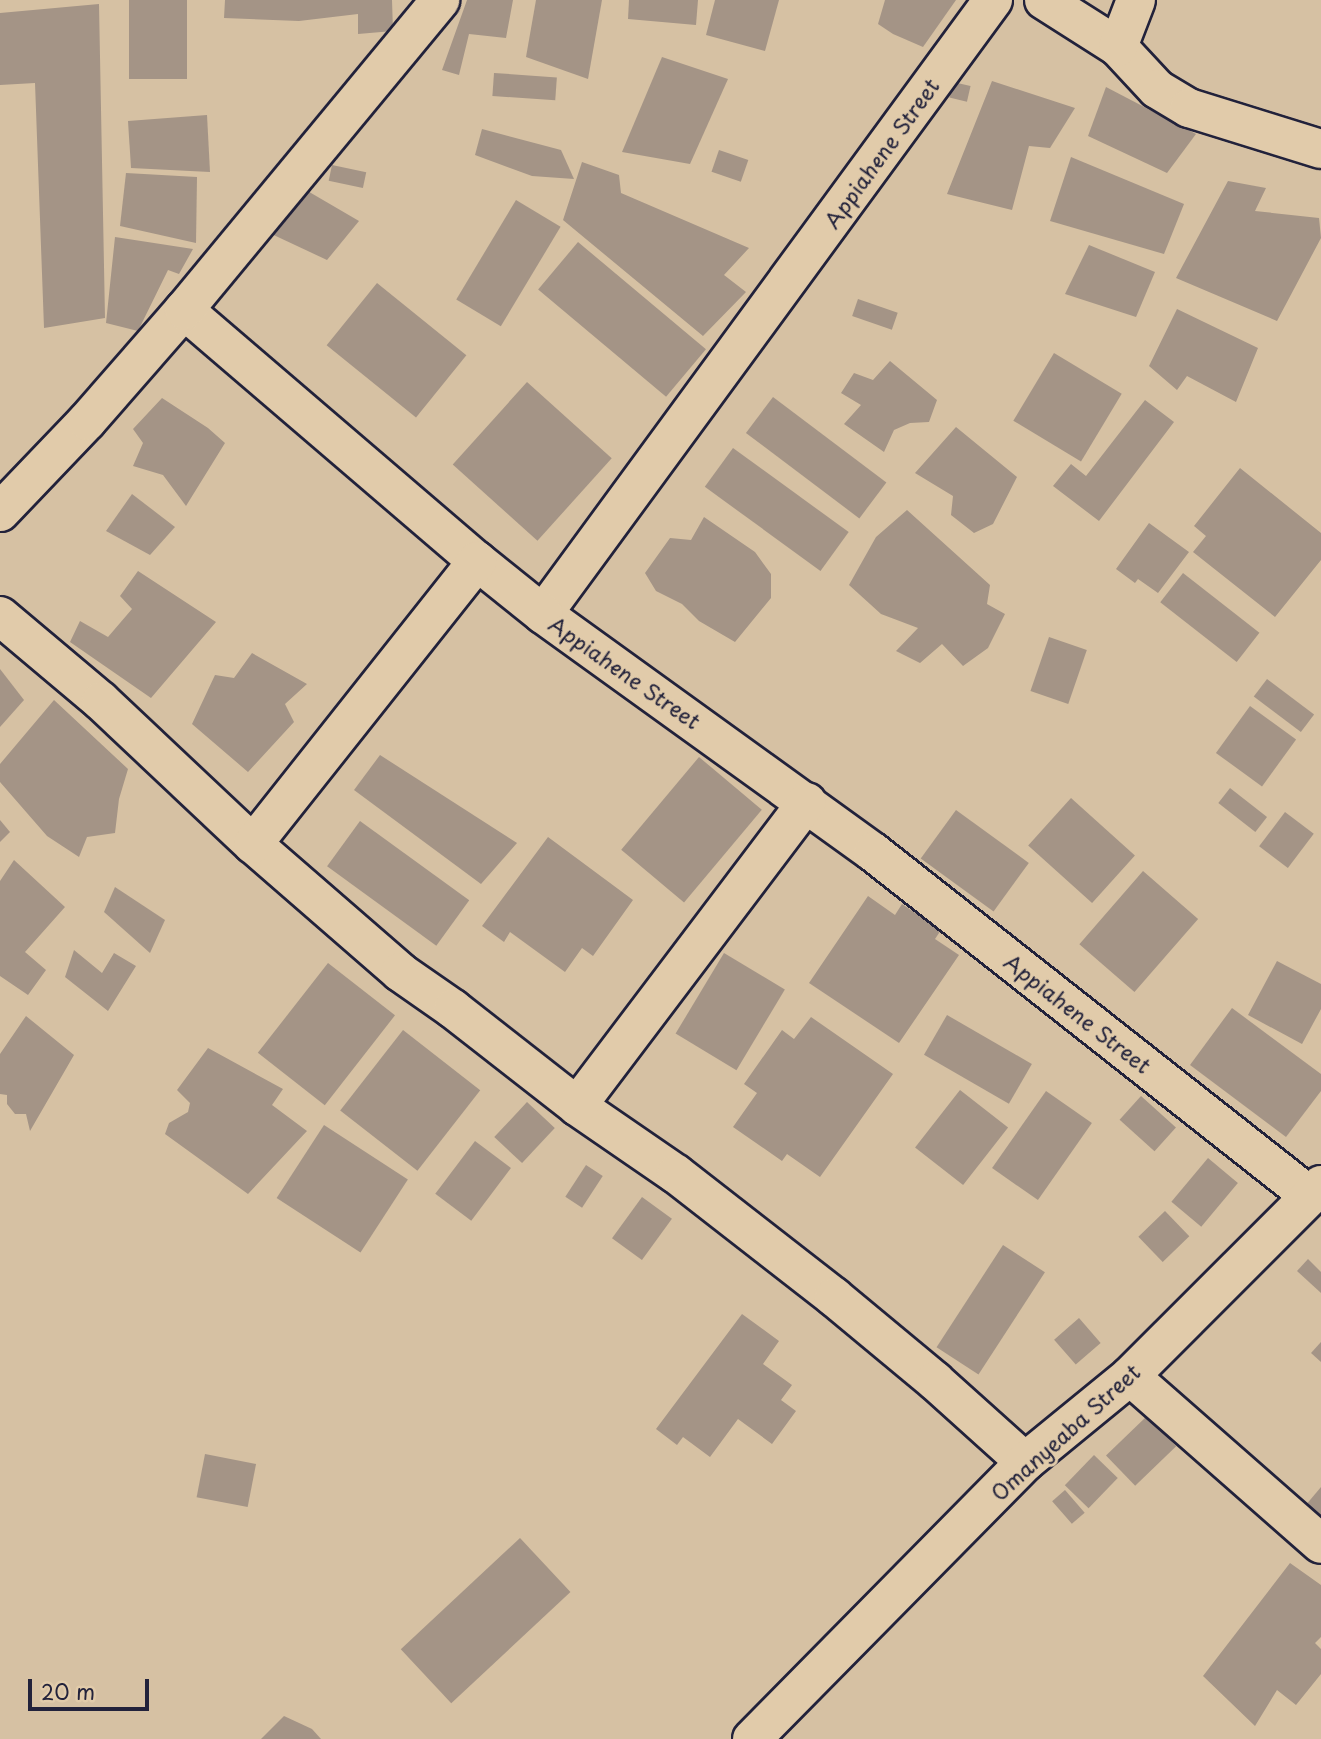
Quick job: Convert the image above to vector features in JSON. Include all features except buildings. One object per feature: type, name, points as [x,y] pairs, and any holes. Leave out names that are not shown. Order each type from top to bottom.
[{"type":"street","points":[[0,512],[87,421],[184,310],[440,0]]},
{"type":"street","name":"Appiahene Street","points":[[993,0],[543,614],[807,802],[1316,1190]]},
{"type":"street","points":[[1044,0],[1118,47],[1157,89],[1189,108],[1321,149]]},
{"type":"street","points":[[1118,47],[1136,0]]},
{"type":"street","points":[[184,310],[477,561],[543,614]]},
{"type":"street","points":[[253,844],[477,561]]},
{"type":"street","points":[[0,616],[101,702],[253,844],[400,972],[453,1009],[577,1107],[676,1174],[834,1297],[935,1381],[1026,1462]]},
{"type":"street","points":[[577,1107],[807,802]]},
{"type":"street","name":"Omanyeaba Street","points":[[752,1739],[1026,1462],[1130,1376],[1316,1190]]},
{"type":"street","points":[[1130,1376],[1321,1544]]}]
